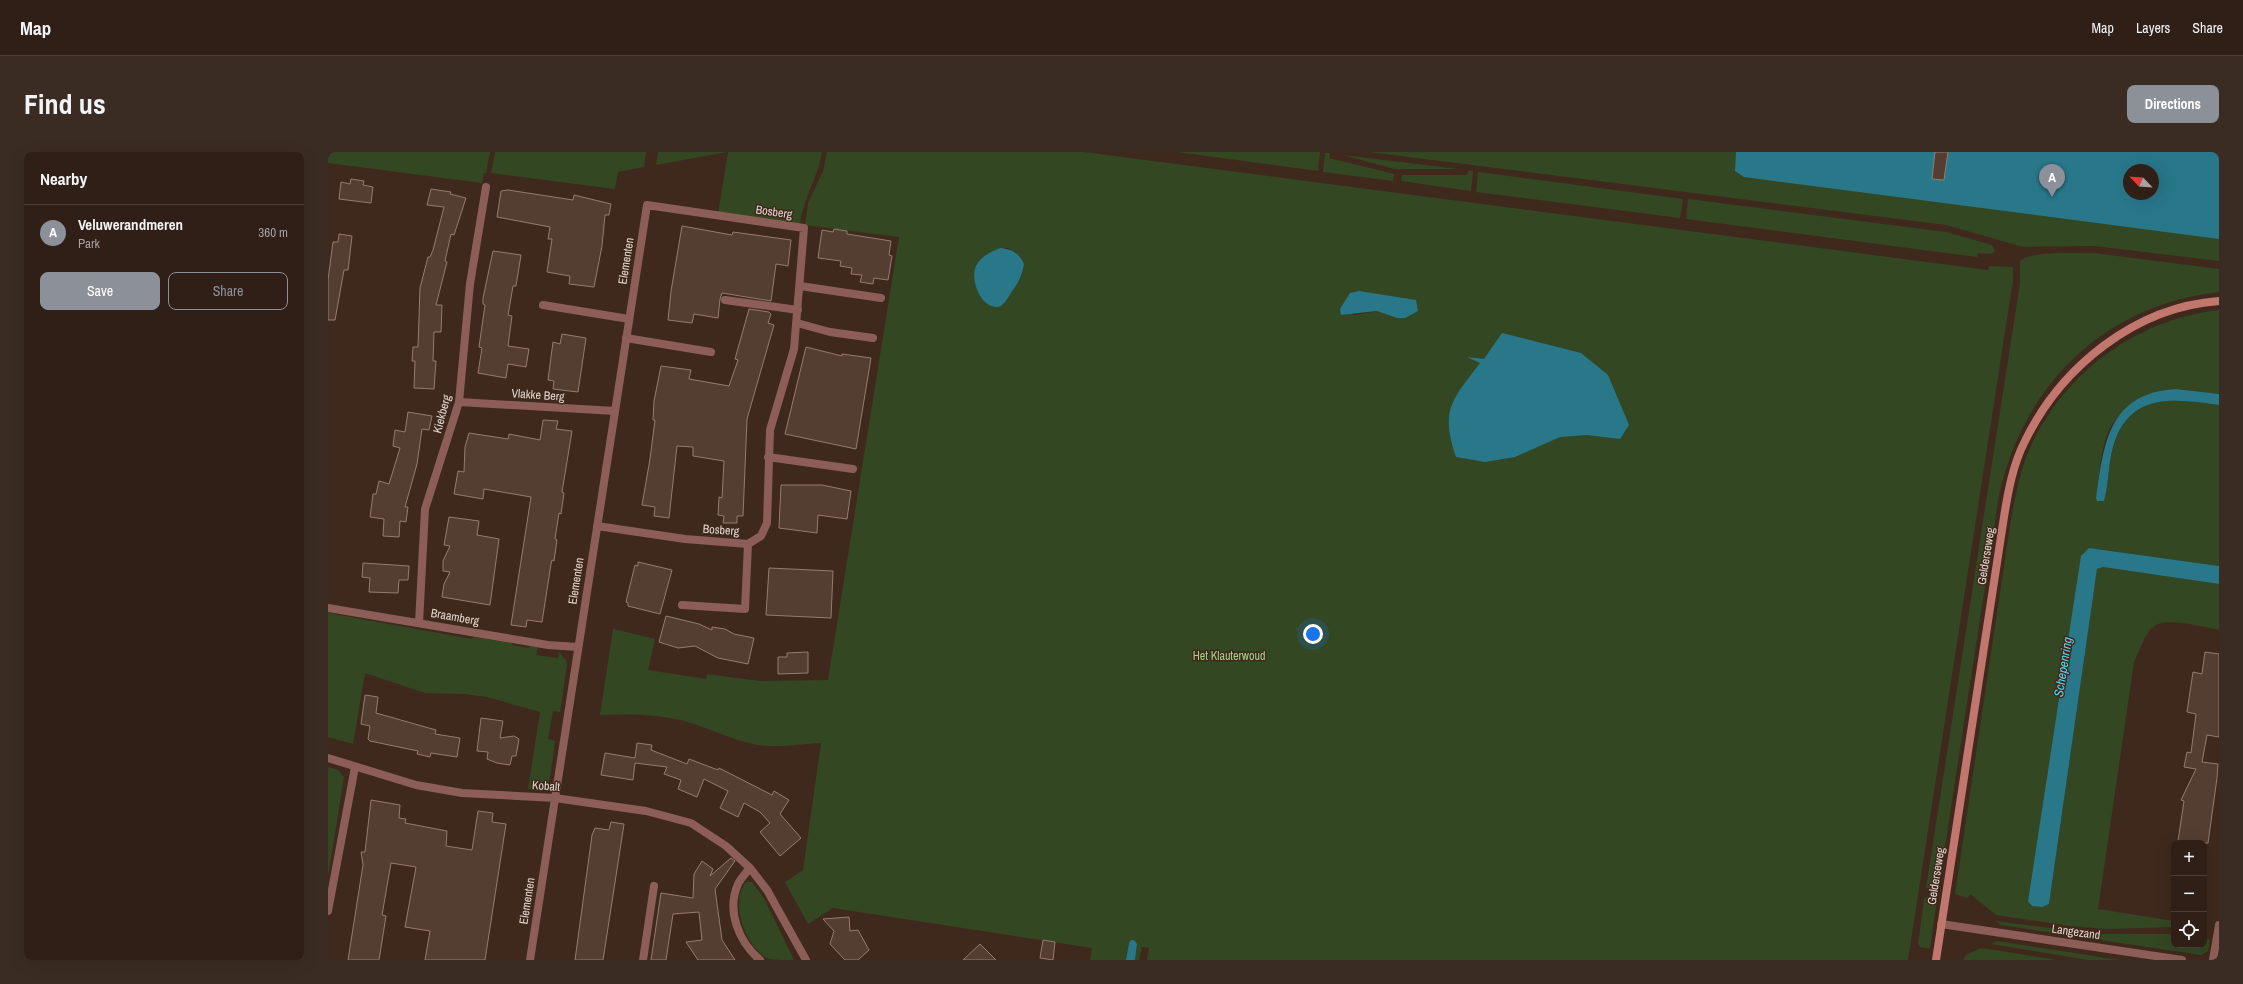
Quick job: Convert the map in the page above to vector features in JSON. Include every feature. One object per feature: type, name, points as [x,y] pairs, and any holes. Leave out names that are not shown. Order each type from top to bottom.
[{"type":"street","name":"Kiekberg","points":[[418,623],[425,509],[459,402],[470,284],[486,187]]},
{"type":"street","name":"Bosberg","points":[[597,526],[685,539],[748,544],[761,536],[766,523],[770,430],[794,349],[804,228],[647,205]]},
{"type":"street","name":"Elementen","points":[[530,960],[647,205]]},
{"type":"street","points":[[800,286],[881,298]]},
{"type":"street","points":[[725,300],[798,310]]},
{"type":"street","name":"Gelderseweg","points":[[1936,960],[2005,510],[2014,471],[2024,442],[2040,413],[2060,386],[2077,367],[2106,343],[2128,329],[2151,318],[2187,307],[2219,301]]},
{"type":"street","points":[[543,305],[629,319]]},
{"type":"street","points":[[797,323],[830,332],[873,338]]},
{"type":"street","points":[[626,338],[712,352]]},
{"type":"street","name":"Vlakke Berg","points":[[459,402],[615,411]]},
{"type":"street","points":[[768,457],[853,469]]},
{"type":"street","points":[[682,605],[745,609],[748,544]]},
{"type":"street","name":"Braamberg","points":[[328,608],[548,645],[578,648]]},
{"type":"street","name":"Kobalt","points":[[328,758],[416,785],[462,793],[555,798],[646,811],[691,823],[726,846],[750,868],[767,890],[806,960]]},
{"type":"street","points":[[328,911],[355,767]]},
{"type":"street","points":[[750,868],[738,883],[734,898],[734,916],[740,936],[746,946],[760,960]]},
{"type":"street","points":[[643,960],[654,886]]},
{"type":"street","name":"Langezand","points":[[1941,924],[2182,960]]},
{"type":"street","points":[[2213,960],[2219,926]]},
{"type":"green space","points":[[328,152],[490,152],[486,173],[484,173],[482,183],[328,163]]},
{"type":"green space","points":[[495,152],[646,152],[644,167],[618,172],[615,189],[491,173]]},
{"type":"green space","points":[[658,152],[727,152],[656,165]]},
{"type":"green space","points":[[728,152],[822,152],[817,171],[804,205],[800,224],[718,214]]},
{"type":"green space","name":"Het Klauterwoud","points":[[827,152],[1084,152],[1988,270],[1989,266],[2013,267],[2013,280],[1908,960],[1147,960],[1149,948],[1142,947],[1139,960],[1135,960],[1137,944],[1129,943],[1126,960],[1090,960],[1092,948],[833,908],[808,924],[785,882],[803,870],[821,743],[781,746],[757,745],[674,719],[642,715],[600,715],[613,629],[655,639],[648,670],[706,679],[707,674],[759,681],[828,680],[899,237],[805,225],[808,203],[823,171]],"holes":[[[1000,248],[1008,248],[1017,253],[980,259]],[[1340,309],[1418,311],[1397,318],[1377,311],[1354,315]]]},
{"type":"green space","points":[[1177,152],[1320,152],[1318,171]]},
{"type":"green space","points":[[1369,152],[2219,152],[2219,261],[2094,246],[2023,247],[1946,225]]},
{"type":"green space","points":[[1325,153],[1330,153],[1329,158],[1394,174],[1393,181],[1323,172]]},
{"type":"green space","points":[[1343,155],[1458,169],[1394,169]]},
{"type":"green space","points":[[1468,171],[1473,171],[1471,191],[1401,181],[1402,175],[1467,175]]},
{"type":"green space","points":[[1478,172],[1683,199],[1680,218],[1476,192]]},
{"type":"green space","points":[[1688,199],[1946,232],[1992,245],[1995,251],[1991,254],[1978,253],[1977,257],[1686,219]]},
{"type":"green space","points":[[2094,253],[2219,269],[2219,292],[2178,300],[2140,314],[2105,333],[2075,357],[2049,385],[2028,418],[2011,455],[1999,495],[1938,892],[1926,888],[2020,283],[2020,261],[2035,255],[2044,254]]},
{"type":"green space","points":[[2219,310],[2219,394],[2177,389],[2166,390],[2145,396],[2126,409],[2118,417],[2107,435],[2101,458],[2096,498],[2097,501],[2104,501],[2113,447],[2120,429],[2130,416],[2142,408],[2156,403],[2170,401],[2186,401],[2219,405],[2219,566],[2097,549],[2089,549],[2083,553],[2028,901],[2049,904],[2097,569],[2103,567],[2219,584],[2219,630],[2175,622],[2158,624],[2147,634],[2134,662],[2098,909],[2171,921],[2171,927],[2106,929],[2070,926],[1996,915],[1970,894],[1968,898],[1955,894],[2012,513],[2019,479],[2025,460],[2039,430],[2057,403],[2078,379],[2101,358],[2128,340],[2156,326],[2187,316]]},
{"type":"green space","points":[[328,613],[472,639],[473,637],[512,643],[512,645],[529,648],[530,646],[538,647],[536,655],[558,658],[559,652],[566,660],[567,665],[560,712],[553,711],[548,739],[555,741],[550,778],[546,786],[538,789],[528,789],[540,712],[487,697],[464,694],[425,693],[365,673],[353,744],[328,737]]},
{"type":"green space","points":[[328,767],[338,770],[344,777],[328,877]]},
{"type":"green space","points":[[746,882],[752,882],[765,900],[794,960],[769,959],[753,946],[742,924],[740,913],[739,901],[741,891]]},
{"type":"green space","points":[[1928,896],[1937,898],[1930,949],[1920,947],[1918,944],[1924,899]]},
{"type":"green space","points":[[1995,921],[2095,934],[2171,934],[2171,948],[2207,948],[2207,939],[2210,940],[2208,951],[2201,955],[2001,925]]},
{"type":"green space","points":[[1997,941],[2120,960],[2088,960],[1991,944]]},
{"type":"green space","points":[[1981,948],[2055,960],[1963,960],[1966,955]]},
{"type":"water","points":[[1736,152],[2219,152],[2219,239],[1744,177],[1735,171]]},
{"type":"water","points":[[1000,248],[1015,252],[1024,264],[1017,285],[1004,303],[998,307],[986,303],[982,298],[978,292],[974,272],[978,263],[986,255]]},
{"type":"water","points":[[1359,291],[1416,300],[1418,311],[1405,318],[1397,318],[1377,311],[1341,315],[1340,309],[1350,293]]},
{"type":"water","points":[[1502,333],[1581,353],[1608,375],[1629,425],[1620,439],[1587,435],[1560,437],[1515,457],[1485,462],[1456,457],[1451,441],[1449,416],[1456,397],[1480,363],[1467,357],[1484,359]]},
{"type":"water","points":[[2176,389],[2219,394],[2219,405],[2186,401],[2170,401],[2156,403],[2142,408],[2130,416],[2120,429],[2113,447],[2104,501],[2097,501],[2096,498],[2102,459],[2107,441],[2114,425],[2123,411],[2136,400],[2153,393]]},
{"type":"water","points":[[2089,548],[2219,566],[2219,584],[2103,567],[2097,569],[2049,904],[2042,907],[2032,906],[2028,901],[2081,556]]},
{"type":"water","points":[[1131,940],[1134,940],[1137,944],[1135,960],[1126,960],[1129,943]]},
{"type":"building","points":[[1935,152],[1948,152],[1944,180],[1932,179]]},
{"type":"building","points":[[351,179],[364,181],[363,185],[373,187],[371,203],[339,199],[341,182],[350,184]]},
{"type":"building","points":[[431,189],[451,192],[450,194],[466,198],[454,235],[451,234],[445,261],[447,262],[436,305],[442,305],[441,332],[434,332],[433,361],[436,361],[434,389],[414,388],[415,361],[412,361],[413,347],[418,347],[420,288],[428,257],[430,257],[433,250],[444,207],[427,205]]},
{"type":"building","points":[[508,190],[573,200],[574,195],[611,204],[609,215],[605,215],[602,246],[594,287],[569,284],[570,276],[547,272],[552,239],[548,239],[550,227],[497,217],[501,191]]},
{"type":"building","points":[[682,226],[732,235],[733,232],[791,240],[788,266],[776,264],[771,301],[722,293],[718,318],[694,314],[692,323],[668,320],[671,291]]},
{"type":"building","points":[[834,229],[847,231],[847,234],[891,241],[889,255],[892,256],[888,280],[874,278],[873,284],[860,282],[862,275],[851,274],[852,268],[840,266],[841,261],[818,258],[822,230],[833,232]]},
{"type":"building","points":[[339,234],[352,236],[348,270],[344,270],[335,320],[328,320],[328,280],[333,242],[338,242]]},
{"type":"building","points":[[493,251],[521,255],[516,286],[513,286],[508,315],[512,316],[508,346],[529,349],[526,367],[508,364],[506,378],[478,373],[482,348],[479,347],[485,305],[483,304],[483,298]]},
{"type":"building","points":[[749,309],[769,312],[771,314],[768,323],[774,325],[747,419],[743,516],[737,516],[737,523],[723,523],[724,516],[718,515],[719,497],[722,498],[724,461],[693,456],[693,447],[677,446],[669,518],[654,516],[655,507],[642,505],[655,420],[653,420],[654,401],[661,366],[691,370],[689,379],[729,386],[738,360],[735,359]]},
{"type":"building","points":[[562,334],[586,338],[578,392],[553,389],[554,381],[548,380],[553,342],[560,344]]},
{"type":"building","points":[[806,347],[842,356],[842,354],[871,358],[856,449],[785,434]]},
{"type":"building","points":[[408,412],[432,416],[429,430],[422,429],[417,464],[405,507],[408,507],[406,522],[400,521],[399,537],[383,536],[384,519],[370,517],[373,494],[376,494],[379,481],[389,484],[400,448],[393,446],[395,430],[405,432]]},
{"type":"building","points":[[543,420],[558,421],[556,429],[572,431],[562,492],[564,493],[561,514],[559,513],[555,539],[557,540],[554,561],[552,560],[551,564],[542,622],[527,620],[526,627],[511,625],[531,497],[484,489],[483,499],[454,494],[458,471],[464,472],[465,447],[469,433],[508,439],[509,434],[540,440]]},
{"type":"building","points":[[781,485],[822,485],[851,491],[847,519],[818,515],[817,533],[779,528]]},
{"type":"building","points":[[449,517],[479,521],[477,535],[499,539],[490,605],[442,597],[444,584],[450,572],[443,571],[443,561],[450,546],[444,545]]},
{"type":"building","points":[[638,562],[672,570],[660,614],[628,606],[628,603],[626,602],[635,565],[638,566]]},
{"type":"building","points":[[363,563],[409,566],[408,580],[399,580],[398,593],[369,592],[370,578],[362,577]]},
{"type":"building","points":[[769,568],[833,571],[831,618],[766,615]]},
{"type":"building","points":[[666,616],[699,624],[712,630],[712,627],[725,629],[734,634],[754,638],[748,664],[718,658],[695,646],[678,648],[659,642]]},
{"type":"building","points":[[808,652],[808,673],[778,674],[778,657],[787,657],[787,653]]},
{"type":"building","points":[[2205,652],[2219,654],[2219,737],[2207,735],[2202,762],[2218,764],[2208,843],[2207,840],[2178,840],[2184,801],[2181,800],[2196,769],[2184,767],[2187,752],[2191,753],[2196,714],[2187,712],[2193,672],[2202,674]]},
{"type":"building","points":[[365,695],[378,697],[376,713],[436,730],[435,734],[460,738],[457,757],[431,753],[430,757],[417,754],[418,751],[370,741],[368,739],[370,726],[361,724]]},
{"type":"building","points":[[481,718],[503,721],[500,738],[514,736],[519,739],[516,756],[512,756],[510,765],[497,763],[487,759],[488,752],[477,751]]},
{"type":"building","points":[[637,743],[652,745],[651,750],[687,764],[689,759],[718,770],[719,768],[772,795],[774,791],[789,800],[780,814],[801,838],[780,856],[760,832],[770,823],[760,812],[744,803],[738,817],[720,808],[728,791],[704,779],[697,797],[678,789],[681,780],[664,774],[667,767],[635,763],[633,780],[601,775],[605,753],[635,758]]},
{"type":"building","points":[[371,800],[400,805],[399,818],[406,819],[405,823],[447,831],[446,846],[472,850],[478,811],[493,813],[492,822],[506,824],[485,960],[425,960],[430,931],[405,927],[416,867],[391,863],[382,915],[386,916],[379,960],[348,960],[363,865],[361,852],[365,852]]},
{"type":"building","points":[[611,822],[624,824],[603,960],[575,960],[592,835],[595,828],[609,830]]},
{"type":"building","points":[[731,858],[735,861],[715,889],[722,940],[735,960],[698,960],[686,942],[702,940],[699,912],[673,914],[666,960],[651,960],[661,893],[693,898],[694,874],[702,861],[713,869],[710,876]]},
{"type":"building","points":[[849,917],[850,931],[858,930],[869,950],[858,960],[845,960],[830,944],[834,931],[823,919]]},
{"type":"building","points":[[1043,940],[1055,942],[1053,960],[1040,958]]},
{"type":"building","points":[[980,944],[996,960],[963,960]]},
{"type":"place","name":"Veluwerandmeren","points":[[2052,197]]},
{"type":"water label","name":"Schepenring","points":[[2063,667]]}]
